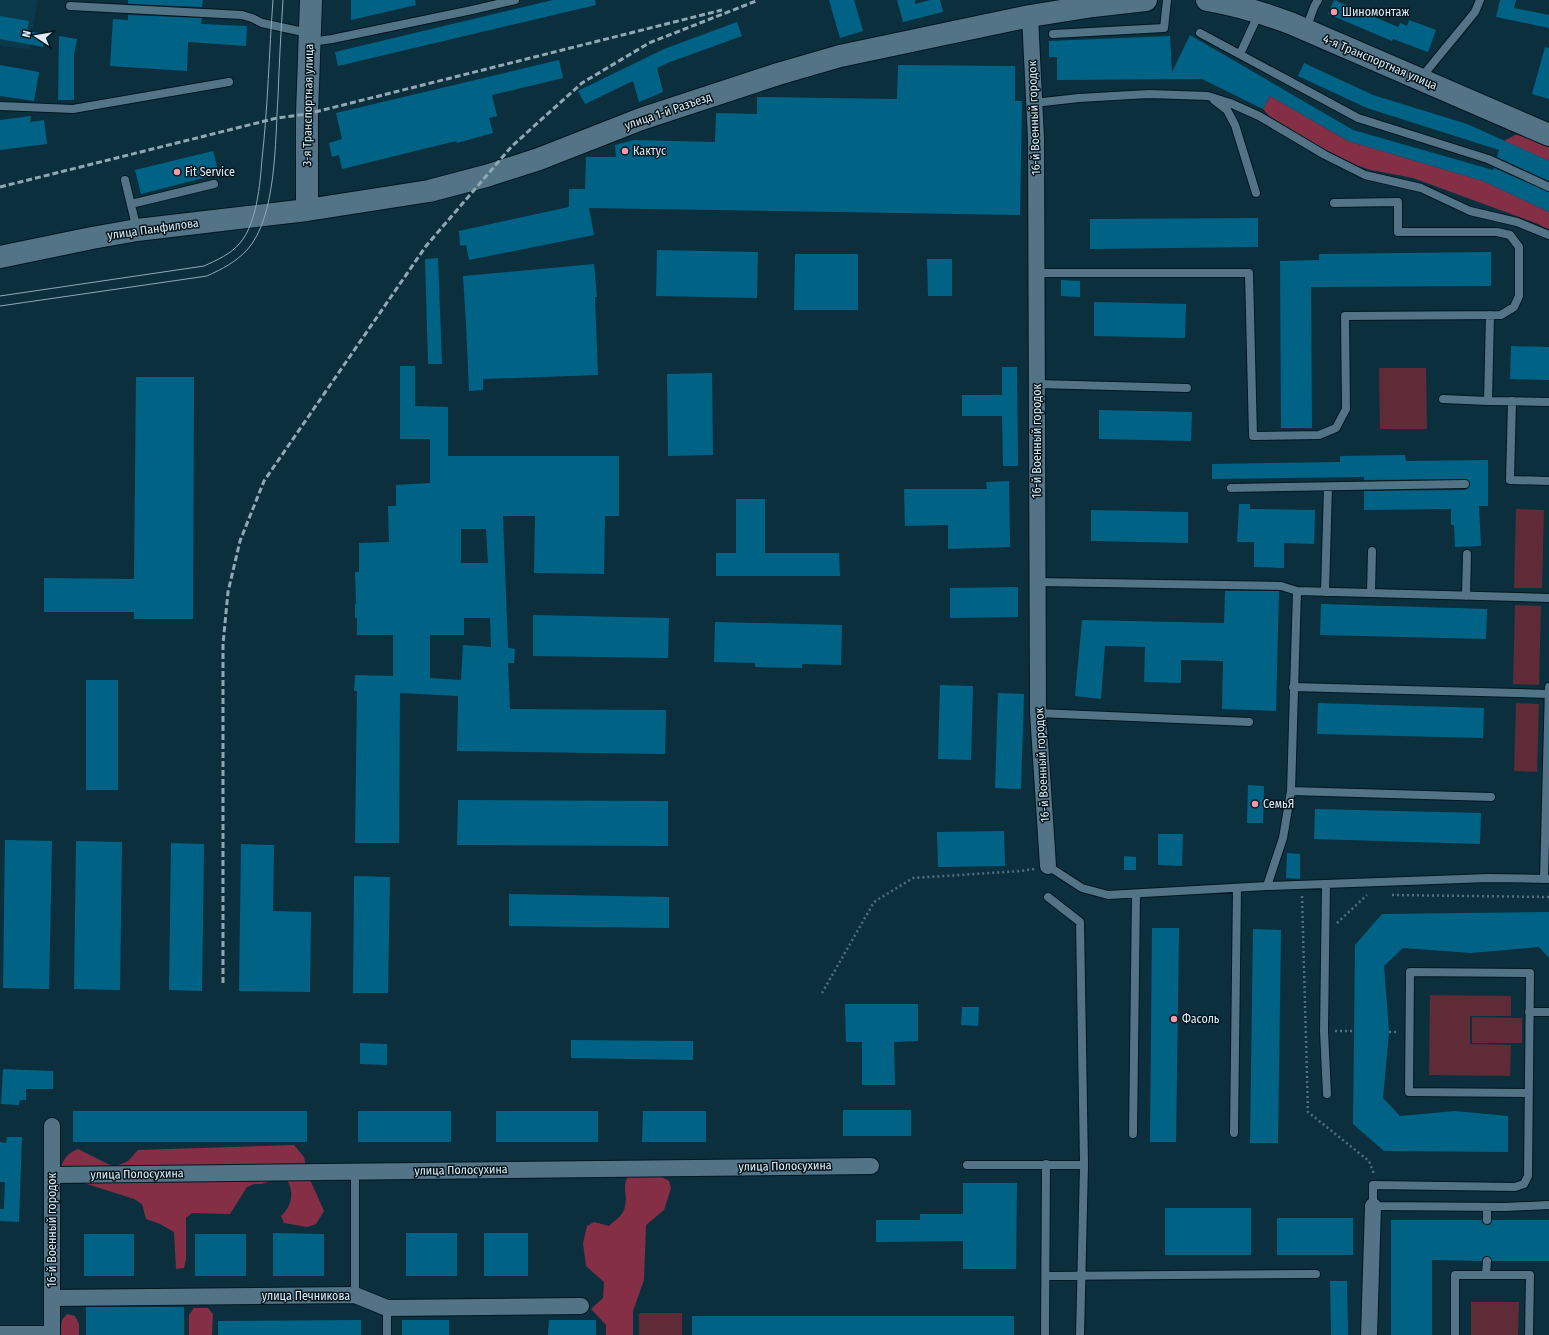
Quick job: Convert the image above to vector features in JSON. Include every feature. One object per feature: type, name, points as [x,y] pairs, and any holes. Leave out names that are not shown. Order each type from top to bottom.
[{"type":"main road","name":"3-я Транспортная улица","points":[[307,210],[307,114],[312,0]]},
{"type":"main road","points":[[1030,16],[1146,0]]},
{"type":"main road","name":"4-я Транспортная улица","points":[[1207,0],[1236,5],[1260,12],[1549,135]]},
{"type":"main road","name":"улица 1-й Разъезд","points":[[307,210],[437,189],[486,176],[539,158],[641,119],[840,56],[1030,16]]},
{"type":"main road","name":"улица Панфилова","points":[[0,257],[138,230],[307,210]]},
{"type":"street","name":"16-й Военный городок","points":[[1030,16],[1036,139],[1038,713],[1048,866]]},
{"type":"street","name":"16-й Военный городок","points":[[52,1126],[52,1335]]},
{"type":"street","name":"улица Полосухина","points":[[52,1175],[871,1166]]},
{"type":"street","points":[[1369,1335],[1373,1206]]},
{"type":"street","name":"улица Печникова","points":[[52,1298],[355,1295],[387,1308],[581,1306]]},
{"type":"street","points":[[0,1334],[52,1335]]},
{"type":"lane","points":[[70,6],[242,15],[310,38],[332,39],[515,0]]},
{"type":"lane","points":[[1053,34],[1164,28],[1167,0]]},
{"type":"lane","points":[[1305,30],[1318,0]]},
{"type":"lane","points":[[1420,79],[1475,12],[1480,0]]},
{"type":"lane","points":[[1240,54],[1260,12]]},
{"type":"lane","points":[[1200,34],[1358,118],[1488,159],[1549,187]]},
{"type":"lane","points":[[0,106],[73,109],[229,82]]},
{"type":"lane","points":[[1034,103],[1079,98],[1149,94],[1208,96],[1230,103],[1259,116],[1325,155],[1365,175],[1421,188],[1470,211],[1517,222],[1549,235]]},
{"type":"lane","points":[[1208,96],[1227,110],[1236,125],[1256,193]]},
{"type":"lane","points":[[125,180],[138,230]]},
{"type":"lane","points":[[131,204],[214,184]]},
{"type":"lane","points":[[1037,273],[1249,273],[1253,436],[1319,435],[1336,428],[1346,409],[1345,316],[1501,315],[1514,307],[1519,296],[1519,247],[1510,235],[1497,232],[1398,232],[1398,202],[1334,203]]},
{"type":"lane","points":[[1488,401],[1490,315]]},
{"type":"lane","points":[[1037,384],[1187,388]]},
{"type":"lane","points":[[1443,399],[1549,402]]},
{"type":"lane","points":[[1512,401],[1510,480],[1549,482]]},
{"type":"lane","points":[[1231,488],[1465,484]]},
{"type":"lane","points":[[1325,592],[1328,487]]},
{"type":"lane","points":[[1371,593],[1372,551]]},
{"type":"lane","points":[[1466,596],[1467,554]]},
{"type":"lane","points":[[1038,582],[1281,586],[1297,591],[1549,598]]},
{"type":"lane","points":[[1267,886],[1283,838],[1291,791],[1297,591]]},
{"type":"lane","points":[[1293,687],[1549,694]]},
{"type":"lane","points":[[1048,866],[1082,888],[1108,895],[1267,886],[1489,878],[1546,879],[1549,687]]},
{"type":"lane","points":[[1038,713],[1250,722]]},
{"type":"lane","points":[[1291,791],[1491,797]]},
{"type":"lane","points":[[1326,885],[1324,1031],[1327,1094]]},
{"type":"lane","points":[[1234,1133],[1238,888]]},
{"type":"lane","points":[[1133,1134],[1136,894]]},
{"type":"lane","points":[[1048,897],[1080,922],[1084,1165],[1080,1335]]},
{"type":"lane","points":[[1528,1093],[1409,1092],[1410,972],[1530,973],[1528,1176],[1524,1184],[1515,1187],[1373,1185],[1373,1206],[1487,1207],[1549,1204]]},
{"type":"lane","points":[[1529,1012],[1549,1012]]},
{"type":"lane","points":[[967,1164],[1084,1165]]},
{"type":"lane","points":[[1044,1335],[1046,1276],[1046,1164]]},
{"type":"lane","points":[[355,1171],[355,1295]]},
{"type":"lane","points":[[1487,1207],[1487,1220]]},
{"type":"lane","points":[[1486,1275],[1487,1261]]},
{"type":"lane","points":[[1046,1276],[1316,1274]]},
{"type":"lane","points":[[1455,1335],[1455,1275],[1530,1275],[1529,1335]]},
{"type":"lane","points":[[387,1308],[387,1335]]},
{"type":"path","points":[[822,993],[865,915],[874,902],[913,878],[1021,871],[1048,866]]},
{"type":"path","points":[[1325,934],[1366,895],[1374,895]]},
{"type":"path","points":[[1390,895],[1549,897]]},
{"type":"path","points":[[1324,1031],[1354,1031]]},
{"type":"shaded area","points":[[0,0],[38,0],[29,49],[0,46]]},
{"type":"shaded area","points":[[1270,96],[1348,141],[1483,181],[1549,212],[1549,230],[1538,224],[1413,178],[1371,170],[1343,161],[1269,116],[1263,109]]},
{"type":"shaded area","points":[[1515,135],[1531,136],[1549,144],[1549,161],[1504,141]]},
{"type":"shaded area","points":[[1379,368],[1426,368],[1427,429],[1380,429]]},
{"type":"shaded area","points":[[1516,509],[1544,510],[1542,588],[1514,588]]},
{"type":"shaded area","points":[[1515,605],[1541,606],[1539,685],[1513,684]]},
{"type":"shaded area","points":[[1516,703],[1539,704],[1537,772],[1514,771]]},
{"type":"shaded area","points":[[1430,995],[1511,996],[1511,1016],[1470,1016],[1470,1044],[1511,1045],[1510,1076],[1429,1075]]},
{"type":"shaded area","points":[[1472,1017],[1522,1018],[1522,1043],[1472,1043]]},
{"type":"shaded area","points":[[294,1145],[304,1157],[307,1173],[324,1211],[316,1224],[307,1227],[284,1223],[281,1216],[285,1212],[290,1202],[291,1191],[288,1181],[284,1176],[262,1184],[254,1184],[247,1187],[230,1214],[192,1213],[186,1218],[186,1259],[184,1268],[176,1269],[174,1232],[160,1224],[146,1219],[142,1204],[134,1199],[65,1177],[60,1171],[66,1158],[78,1149],[114,1167],[128,1161],[138,1150]]},
{"type":"shaded area","points":[[655,1173],[669,1181],[671,1188],[664,1210],[646,1225],[644,1280],[633,1311],[633,1335],[606,1335],[606,1325],[591,1309],[603,1298],[604,1282],[586,1266],[583,1243],[587,1226],[594,1222],[609,1226],[621,1215],[626,1202],[625,1183],[629,1175]]},
{"type":"shaded area","points":[[1471,1302],[1519,1302],[1518,1335],[1471,1335]]},
{"type":"shaded area","points":[[194,1308],[208,1308],[213,1314],[212,1335],[189,1335],[189,1315]]},
{"type":"shaded area","points":[[639,1313],[682,1313],[682,1335],[639,1335]]},
{"type":"shaded area","points":[[67,1314],[75,1316],[79,1324],[79,1335],[59,1335],[62,1320]]},
{"type":"building","points":[[128,0],[203,0],[202,7],[128,4]]},
{"type":"building","points":[[351,0],[415,0],[416,5],[351,20]]},
{"type":"building","points":[[553,0],[595,0],[596,5],[338,66],[335,52]]},
{"type":"building","points":[[829,0],[854,0],[863,31],[840,38]]},
{"type":"building","points":[[897,0],[915,0],[915,4],[930,0],[940,0],[943,12],[903,22]]},
{"type":"building","points":[[1334,0],[1398,27],[1400,23],[1407,26],[1409,20],[1436,30],[1428,52],[1393,39],[1392,41],[1328,14]]},
{"type":"building","points":[[1500,0],[1516,0],[1514,8],[1549,15],[1549,28],[1496,17]]},
{"type":"building","points":[[128,15],[202,18],[201,24],[247,26],[246,46],[188,42],[187,71],[110,66],[113,19],[128,20]]},
{"type":"building","points":[[0,16],[29,21],[27,31],[45,34],[43,47],[0,39]]},
{"type":"building","points":[[737,22],[742,36],[657,68],[663,92],[639,102],[633,81],[585,104],[578,91],[664,49]]},
{"type":"building","points":[[1190,35],[1353,130],[1493,170],[1494,168],[1549,192],[1549,212],[1483,181],[1348,141],[1270,96],[1263,109],[1202,79],[1057,80],[1057,57],[1049,57],[1049,41],[1170,36],[1172,72]]},
{"type":"building","points":[[59,36],[77,39],[74,55],[74,100],[58,100]]},
{"type":"building","points":[[1545,47],[1549,48],[1549,99],[1532,94]]},
{"type":"building","points":[[559,60],[563,78],[492,95],[497,116],[489,118],[493,133],[457,143],[456,141],[342,169],[339,155],[332,157],[329,143],[342,139],[336,113]]},
{"type":"building","points":[[1304,63],[1373,95],[1467,124],[1549,161],[1549,181],[1497,157],[1499,150],[1367,108],[1298,76]]},
{"type":"building","points":[[0,65],[39,72],[34,101],[0,96]]},
{"type":"building","points":[[898,65],[1015,66],[1015,101],[1022,101],[1020,215],[589,208],[594,235],[469,260],[466,245],[460,246],[459,231],[569,207],[569,189],[585,189],[586,157],[616,157],[615,145],[634,140],[715,142],[716,113],[757,114],[757,97],[897,99]]},
{"type":"building","points":[[31,116],[30,122],[44,120],[47,144],[0,150],[0,120]]},
{"type":"building","name":"Fit Service","points":[[213,151],[219,174],[141,194],[135,170]]},
{"type":"building","points":[[1258,218],[1258,247],[1090,249],[1090,219]]},
{"type":"building","points":[[657,250],[758,252],[757,298],[656,296]]},
{"type":"building","points":[[1491,252],[1491,286],[1311,287],[1312,428],[1281,428],[1280,261],[1319,260],[1319,254]]},
{"type":"building","points":[[795,254],[858,254],[858,310],[794,310]]},
{"type":"building","points":[[438,258],[442,364],[428,364],[425,259]]},
{"type":"building","points":[[927,259],[952,259],[952,296],[928,296]]},
{"type":"building","points":[[594,264],[597,297],[595,297],[598,375],[483,379],[483,390],[469,391],[463,276]]},
{"type":"building","points":[[1061,280],[1080,281],[1080,297],[1061,296]]},
{"type":"building","points":[[1094,302],[1186,304],[1185,338],[1094,336]]},
{"type":"building","points":[[1511,346],[1549,347],[1549,380],[1510,379]]},
{"type":"building","points":[[400,366],[415,366],[415,406],[448,407],[448,456],[619,456],[619,516],[605,516],[604,574],[534,573],[535,516],[503,516],[508,648],[515,649],[514,663],[508,663],[510,709],[666,710],[665,754],[457,751],[458,696],[400,693],[399,843],[355,843],[357,691],[354,691],[355,675],[393,676],[393,635],[357,635],[357,618],[355,618],[355,572],[359,572],[359,543],[389,542],[388,506],[396,506],[396,485],[430,483],[430,439],[400,439]],"holes":[[[461,529],[486,529],[488,563],[461,563]],[[464,618],[490,618],[491,647],[463,645],[461,680],[430,678],[430,635],[464,635]]]},
{"type":"building","points":[[1002,367],[1017,367],[1018,466],[1003,466],[1002,416],[962,416],[962,395],[1002,395]]},
{"type":"building","points":[[712,373],[713,455],[668,456],[667,374]]},
{"type":"building","points":[[136,377],[194,377],[193,619],[134,619],[134,612],[44,612],[44,578],[134,579]]},
{"type":"building","points":[[1099,410],[1192,412],[1191,441],[1099,439]]},
{"type":"building","points":[[1405,455],[1406,461],[1488,460],[1488,506],[1479,506],[1481,546],[1455,547],[1454,525],[1451,525],[1451,509],[1364,510],[1364,491],[1465,490],[1470,484],[1467,479],[1364,480],[1364,477],[1212,479],[1212,464],[1340,462],[1340,456]]},
{"type":"building","points":[[1009,481],[1010,547],[948,549],[948,525],[905,526],[904,489],[987,489],[986,482]]},
{"type":"building","points":[[736,499],[765,499],[765,553],[839,553],[840,576],[716,576],[716,553],[736,553]]},
{"type":"building","points":[[1239,504],[1250,504],[1250,509],[1315,510],[1314,544],[1284,543],[1284,568],[1254,567],[1254,542],[1237,542]]},
{"type":"building","points":[[1091,510],[1188,512],[1188,543],[1091,541]]},
{"type":"building","points":[[1018,587],[1018,617],[950,618],[950,588]]},
{"type":"building","points":[[1225,591],[1279,591],[1276,711],[1222,709],[1223,661],[1181,660],[1181,683],[1144,682],[1145,647],[1105,646],[1101,699],[1075,696],[1082,620],[1224,623]]},
{"type":"building","points":[[1321,604],[1487,609],[1486,639],[1320,635]]},
{"type":"building","points":[[533,615],[669,618],[668,658],[533,656]]},
{"type":"building","points":[[715,622],[842,625],[841,665],[802,664],[802,668],[755,667],[755,663],[714,662]]},
{"type":"building","points":[[86,680],[118,680],[118,790],[86,790]]},
{"type":"building","points":[[940,685],[973,686],[971,760],[938,759]]},
{"type":"building","points":[[998,693],[1024,694],[1021,789],[995,788]]},
{"type":"building","points":[[1318,703],[1484,708],[1483,738],[1317,734]]},
{"type":"building","name":"СемьЯ","points":[[1248,785],[1264,786],[1263,823],[1247,823]]},
{"type":"building","points":[[458,800],[668,801],[668,846],[457,845]]},
{"type":"building","points":[[1315,809],[1481,813],[1480,844],[1314,839]]},
{"type":"building","points":[[1004,831],[1005,866],[938,867],[937,832]]},
{"type":"building","points":[[1158,834],[1183,834],[1182,866],[1158,865]]},
{"type":"building","points":[[5,840],[52,841],[49,989],[3,988]]},
{"type":"building","points":[[76,841],[122,842],[120,990],[74,989]]},
{"type":"building","points":[[171,843],[204,844],[202,991],[169,990]]},
{"type":"building","points":[[241,844],[274,845],[273,911],[311,912],[310,992],[239,991]]},
{"type":"building","points":[[1287,853],[1300,854],[1300,879],[1286,878]]},
{"type":"building","points":[[1124,856],[1136,857],[1136,870],[1124,870]]},
{"type":"building","points":[[354,876],[390,877],[388,993],[353,993]]},
{"type":"building","points":[[509,894],[669,897],[669,928],[509,926]]},
{"type":"building","points":[[1549,912],[1549,958],[1539,947],[1471,953],[1403,948],[1384,966],[1389,1032],[1383,1098],[1400,1116],[1455,1111],[1508,1116],[1508,1152],[1384,1151],[1353,1124],[1355,945],[1382,914]]},
{"type":"building","points":[[1152,928],[1179,928],[1176,1142],[1150,1142]]},
{"type":"building","points":[[1253,929],[1281,930],[1278,1143],[1250,1143]]},
{"type":"building","points":[[845,1004],[918,1004],[918,1041],[894,1042],[895,1085],[862,1085],[862,1042],[846,1042]]},
{"type":"building","points":[[962,1007],[979,1007],[978,1026],[961,1025]]},
{"type":"building","points":[[571,1040],[693,1041],[693,1060],[571,1058]]},
{"type":"building","points":[[360,1043],[387,1044],[387,1065],[360,1064]]},
{"type":"building","points":[[3,1069],[53,1071],[53,1089],[26,1089],[26,1100],[20,1100],[19,1105],[1,1104]]},
{"type":"building","points":[[843,1110],[911,1110],[911,1136],[843,1136]]},
{"type":"building","points":[[73,1111],[307,1111],[307,1142],[73,1142]]},
{"type":"building","points":[[358,1111],[451,1111],[451,1142],[358,1142]]},
{"type":"building","points":[[496,1111],[598,1111],[598,1142],[496,1142]]},
{"type":"building","points":[[643,1111],[706,1111],[706,1142],[642,1142]]},
{"type":"building","points":[[7,1137],[22,1137],[19,1222],[0,1221],[0,1209],[4,1209],[5,1182],[0,1182],[0,1142],[6,1143]]},
{"type":"building","points":[[963,1183],[1017,1183],[1016,1269],[963,1269],[963,1241],[876,1242],[876,1220],[920,1220],[920,1214],[963,1214]]},
{"type":"building","points":[[1165,1208],[1251,1208],[1251,1255],[1165,1255]]},
{"type":"building","points":[[1277,1218],[1353,1218],[1353,1255],[1277,1255]]},
{"type":"building","points":[[1391,1220],[1482,1220],[1482,1223],[1490,1225],[1492,1220],[1549,1220],[1549,1261],[1492,1261],[1490,1257],[1487,1256],[1483,1258],[1482,1261],[1432,1260],[1432,1335],[1391,1335]]},
{"type":"building","points":[[273,1233],[324,1234],[324,1276],[273,1276]]},
{"type":"building","points":[[406,1233],[457,1233],[457,1276],[406,1276]]},
{"type":"building","points":[[484,1233],[528,1233],[528,1276],[484,1276]]},
{"type":"building","points":[[84,1234],[134,1234],[134,1276],[84,1276]]},
{"type":"building","points":[[195,1234],[246,1234],[246,1276],[195,1276]]},
{"type":"building","points":[[1330,1281],[1347,1281],[1348,1335],[1331,1335]]},
{"type":"building","points":[[86,1307],[184,1307],[184,1335],[86,1335]]},
{"type":"building","points":[[692,1316],[1014,1316],[1014,1335],[692,1335]]},
{"type":"building","points":[[361,1320],[361,1335],[218,1335],[218,1321]]},
{"type":"building","points":[[402,1320],[449,1320],[449,1335],[402,1335]]},
{"type":"building","points":[[549,1320],[596,1320],[596,1335],[548,1335]]},
{"type":"tram line","points":[[0,296],[204,266],[228,254],[240,243],[246,235],[250,225],[259,191],[266,119],[273,0]]},
{"type":"tram line","points":[[0,306],[207,276],[233,262],[247,250],[257,236],[264,218],[273,177],[283,0]]},
{"type":"railway","points":[[223,983],[223,644],[228,592],[240,541],[264,481],[426,246],[512,146],[582,83],[649,43],[756,1]]},
{"type":"railway","points":[[0,187],[277,118],[307,114],[722,10]]},
{"type":"place","name":"Шиномонтаж","points":[[1334,12]]},
{"type":"place","name":"Кактус","points":[[625,151]]},
{"type":"place","name":"Fit Service","points":[[177,172]]},
{"type":"place","name":"СемьЯ","points":[[1255,804]]},
{"type":"place","name":"Фасоль","points":[[1174,1019]]}]
